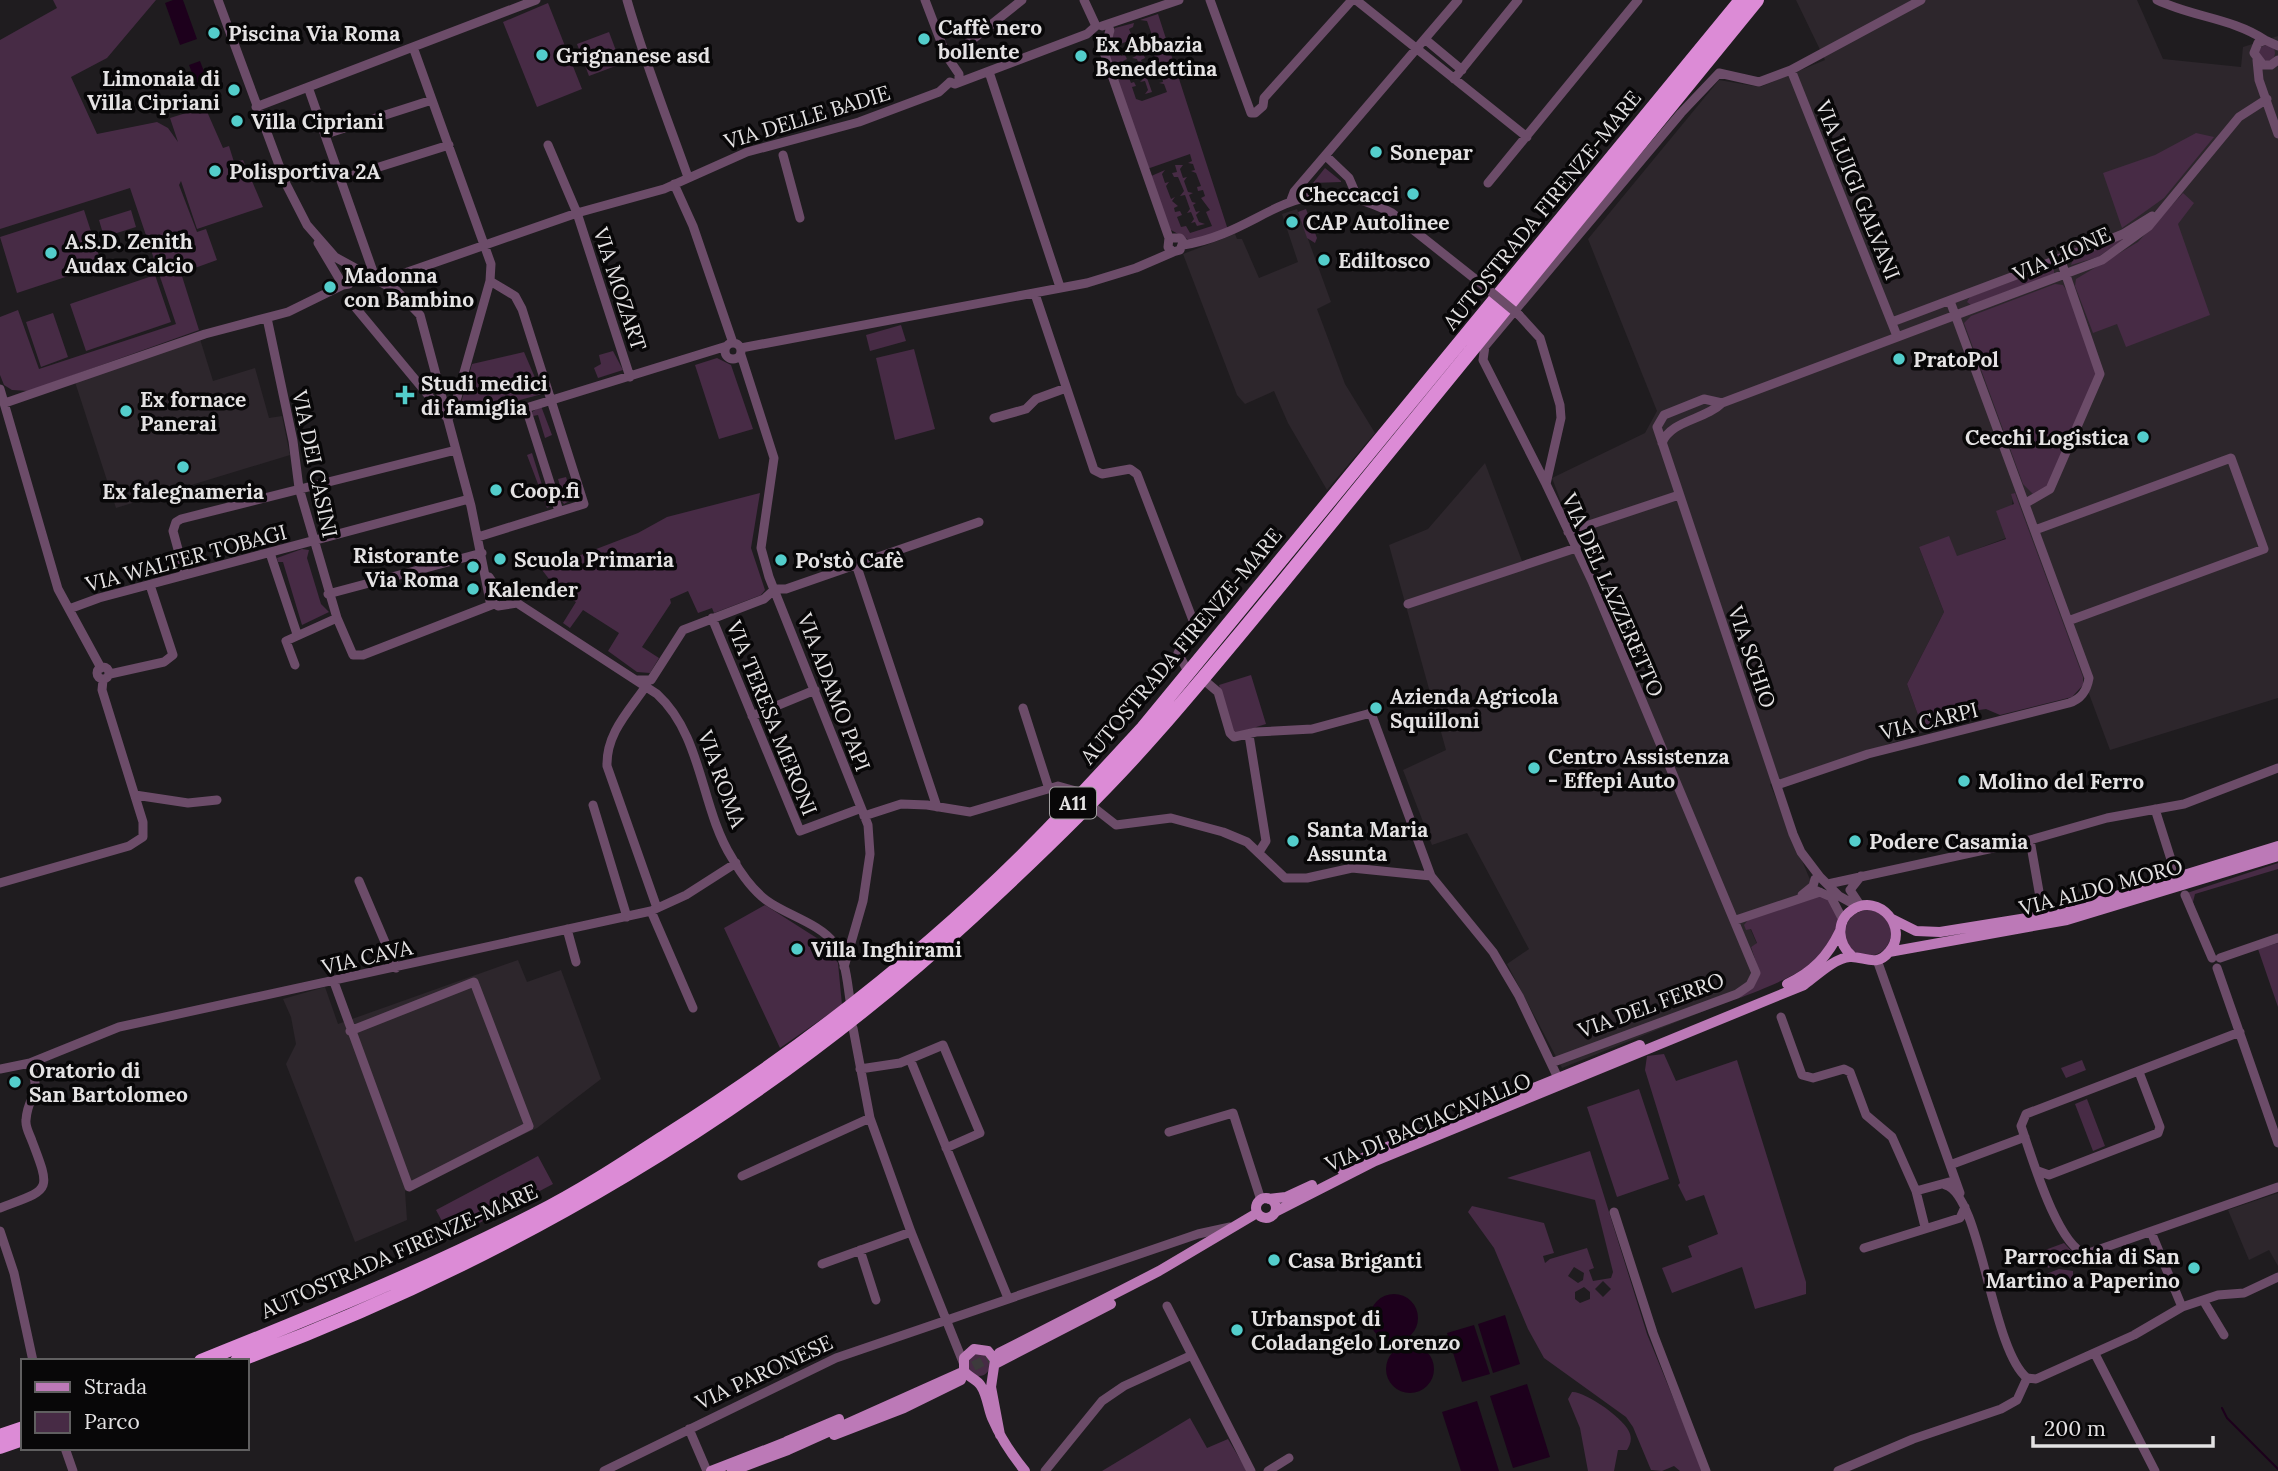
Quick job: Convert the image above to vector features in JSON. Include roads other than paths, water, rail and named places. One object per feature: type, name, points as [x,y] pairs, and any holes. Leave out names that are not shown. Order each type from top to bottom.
[{"type":"highway","name":"AUTOSTRADA FIRENZE-MARE","points":[[206,1359],[429,1266],[535,1215],[613,1170],[743,1087],[807,1041],[966,908],[1039,839],[1143,728],[1741,0]]},
{"type":"highway","name":"AUTOSTRADA FIRENZE-MARE","points":[[242,1359],[312,1333],[438,1278],[540,1225],[618,1179],[747,1097],[884,993],[971,918],[1153,737],[1757,0]]},
{"type":"highway","points":[[0,1436],[21,1429]]},
{"type":"highway","points":[[0,1447],[21,1440]]},
{"type":"main road","name":"VIA ALDO MORO","points":[[1863,906],[1884,910],[1892,919],[1916,930],[1940,932],[2064,912],[2278,846]]},
{"type":"main road","name":"VIA ALDO MORO","points":[[1877,960],[1889,952],[2067,920],[2278,856]]},
{"type":"main road","points":[[1863,906],[1842,925],[1842,943],[1852,956],[1865,962],[1877,960]]},
{"type":"main road","points":[[1889,952],[1896,939],[1892,919]]},
{"type":"main road","name":"VIA DEL FERRO","points":[[1558,1082],[1808,974],[1822,960],[1842,925]]},
{"type":"main road","name":"VIA DEL FERRO","points":[[1558,1082],[1804,985],[1852,956]]},
{"type":"main road","name":"VIA DI BACIACAVALLO","points":[[1265,1199],[1286,1197],[1370,1154],[1558,1082]]},
{"type":"main road","name":"VIA DI BACIACAVALLO","points":[[1257,1213],[1266,1218],[1375,1161],[1558,1082]]},
{"type":"main road","points":[[733,1471],[966,1371],[985,1380],[994,1360],[1126,1296],[1159,1271],[1257,1213],[1256,1207],[1265,1199],[1275,1204],[1275,1212]]},
{"type":"main road","points":[[709,1471],[858,1427],[966,1371],[971,1351],[981,1349],[994,1360]]},
{"type":"main road","points":[[994,1360],[991,1387],[1000,1435]]},
{"type":"main road","points":[[966,1371],[981,1386],[1000,1435],[1025,1471]]},
{"type":"street","points":[[218,0],[256,107],[296,206],[343,285]]},
{"type":"street","points":[[256,107],[536,0]]},
{"type":"street","points":[[627,0],[642,51],[688,177]]},
{"type":"street","points":[[925,0],[955,77]]},
{"type":"street","points":[[946,55],[958,51],[1022,0]]},
{"type":"street","points":[[558,511],[526,408],[691,359],[817,331],[1035,294],[1108,278],[1159,258],[1170,240],[1098,32],[1084,0]]},
{"type":"street","name":"VIA DELLE BADIE","points":[[387,286],[402,274],[486,243],[674,184],[747,152],[781,148],[875,117],[939,92],[955,77],[974,77],[989,72],[1179,0]]},
{"type":"street","points":[[1210,0],[1251,113],[1255,114],[1263,106],[1264,98],[1357,1],[1527,137]]},
{"type":"street","points":[[1291,201],[1294,192],[1458,0]]},
{"type":"street","points":[[1454,79],[1518,0]]},
{"type":"street","points":[[1488,183],[1638,0]]},
{"type":"street","points":[[1546,484],[1483,360],[1485,346],[1681,113],[1718,73],[1759,82],[1791,70],[1922,0]]},
{"type":"street","points":[[2157,0],[2202,18],[2238,24],[2274,42]]},
{"type":"street","points":[[2238,24],[2255,50],[2259,80],[2278,134]]},
{"type":"street","points":[[1426,40],[1462,70]]},
{"type":"street","points":[[2255,50],[2274,42]]},
{"type":"street","points":[[413,47],[486,243],[491,264],[490,281],[454,408],[448,419]]},
{"type":"street","points":[[2259,80],[2267,66],[2278,60]]},
{"type":"street","points":[[2257,61],[2267,66]]},
{"type":"street","name":"VIA LUIGI GALVANI","points":[[1791,70],[1897,336]]},
{"type":"street","points":[[989,72],[1060,287]]},
{"type":"street","points":[[308,87],[376,281]]},
{"type":"street","name":"VIA LIONE","points":[[1722,403],[1955,314],[2066,275],[2115,253],[2149,226],[2238,117],[2267,99]]},
{"type":"street","points":[[326,134],[432,100]]},
{"type":"street","points":[[341,179],[449,145]]},
{"type":"street","name":"VIA MOZART","points":[[548,145],[577,213],[630,377]]},
{"type":"street","points":[[781,148],[800,218]]},
{"type":"street","points":[[1326,156],[1349,178],[1359,199]]},
{"type":"street","name":"VIA ADAMO PAPI","points":[[674,184],[693,226],[734,351],[774,458],[761,548],[777,581],[775,589],[868,825],[870,854],[863,901],[845,967]]},
{"type":"street","name":"VIA DEL LAZZERETTO","points":[[1170,240],[1180,237],[1183,244],[1196,243],[1229,233],[1291,201],[1325,194],[1359,199],[1392,213],[1519,314],[1540,338],[1560,405],[1561,418],[1546,484],[1736,920]]},
{"type":"street","name":"VIA LIONE","points":[[1892,322],[2123,234],[2146,221],[2168,202]]},
{"type":"street","points":[[314,235],[335,257],[406,298],[420,315],[486,569],[498,597]]},
{"type":"street","points":[[2026,503],[2050,489],[2100,374],[2060,258]]},
{"type":"street","points":[[5,403],[205,334],[267,318],[307,304],[349,284],[357,271]]},
{"type":"street","points":[[478,537],[584,504],[519,302],[515,296],[490,281]]},
{"type":"street","points":[[1035,294],[1094,470],[1102,474],[1130,469],[1138,474],[1194,623],[1178,653],[1186,668]]},
{"type":"street","points":[[1950,301],[2068,621],[2264,549],[2231,458],[2035,530]]},
{"type":"street","points":[[355,307],[448,419]]},
{"type":"street","name":"VIA DEI CASINI","points":[[267,318],[293,441],[299,488],[328,594],[349,650],[354,655],[363,655],[498,597]]},
{"type":"street","points":[[994,418],[1026,410],[1036,399],[1066,388]]},
{"type":"street","points":[[0,389],[58,589],[101,667],[97,676],[106,677],[164,662],[173,655],[150,584]]},
{"type":"street","points":[[1662,443],[1657,424],[1673,411],[1704,399],[1722,403]]},
{"type":"street","points":[[1662,443],[1670,429],[1711,413],[1722,403]]},
{"type":"street","points":[[1673,411],[1672,421],[1682,425]]},
{"type":"street","name":"VIA SCHIO","points":[[1662,443],[1801,852],[1817,884],[1831,897],[1842,925]]},
{"type":"street","points":[[185,575],[173,531],[176,522],[299,488],[456,450]]},
{"type":"street","points":[[1568,532],[1679,495]]},
{"type":"street","name":"VIA WALTER TOBAGI","points":[[69,609],[150,584],[469,499]]},
{"type":"street","points":[[693,1009],[654,910],[607,766],[606,750],[613,733],[684,630],[764,599],[775,589],[786,589],[979,522]]},
{"type":"street","points":[[1408,604],[1576,548]]},
{"type":"street","points":[[270,553],[297,634]]},
{"type":"street","points":[[328,594],[482,553]]},
{"type":"street","points":[[856,564],[937,807]]},
{"type":"street","name":"VIA ROMA","points":[[498,597],[517,603],[633,678],[648,683],[672,709],[683,727],[722,839],[736,863],[764,899],[829,938]]},
{"type":"street","points":[[295,664],[286,641],[337,618]]},
{"type":"street","name":"VIA TERESA MERONI","points":[[712,618],[800,831],[862,812]]},
{"type":"street","name":"VIA CARPI","points":[[1777,785],[1868,754],[2080,698],[2089,678],[2068,621]]},
{"type":"street","points":[[0,883],[137,842],[143,837],[144,829],[135,795],[102,690],[106,677]]},
{"type":"street","points":[[1205,681],[1218,692],[1231,736],[1312,729],[1371,713],[1431,876],[1493,952],[1519,996],[1558,1082]]},
{"type":"street","points":[[752,716],[815,690]]},
{"type":"street","points":[[1023,708],[1049,789]]},
{"type":"street","points":[[1249,735],[1266,841],[1259,852]]},
{"type":"street","points":[[1828,884],[2030,840],[2107,818],[2184,804],[2278,768]]},
{"type":"street","points":[[862,812],[901,804],[970,812],[1049,789],[1065,786],[1076,791]]},
{"type":"street","points":[[135,795],[188,803],[217,800]]},
{"type":"street","points":[[593,806],[627,916]]},
{"type":"street","points":[[1093,807],[1116,824],[1171,818],[1223,831],[1239,837],[1259,852],[1285,878],[1307,878],[1352,868],[1431,876]]},
{"type":"street","points":[[2155,809],[2174,869]]},
{"type":"street","points":[[2030,840],[2041,903]]},
{"type":"street","name":"VIA CAVA","points":[[0,1069],[30,1063],[119,1027],[654,910],[701,887],[736,863]]},
{"type":"street","points":[[1861,876],[1852,885],[1851,895],[1863,906]]},
{"type":"street","points":[[359,881],[396,968]]},
{"type":"street","points":[[1736,920],[1800,896],[1817,884]]},
{"type":"street","name":"VIA SCHIO","points":[[1817,884],[1828,884],[1839,896],[1863,906]]},
{"type":"street","points":[[2185,895],[2216,961],[2278,1143]]},
{"type":"street","name":"VIA DEL FERRO","points":[[1551,1063],[1743,991],[1753,981],[1756,973],[1736,920]]},
{"type":"street","points":[[567,929],[576,962]]},
{"type":"street","points":[[829,938],[843,940],[854,933]]},
{"type":"street","points":[[829,938],[845,967],[850,1000]]},
{"type":"street","points":[[2216,961],[2278,938]]},
{"type":"street","points":[[1877,960],[1965,1207],[2003,1330],[2019,1369],[2027,1378],[2036,1379],[2095,1354],[2182,1307],[2203,1300],[2244,1293],[2278,1277]]},
{"type":"street","points":[[334,982],[350,1031],[409,1187],[529,1126],[474,982],[350,1031]]},
{"type":"street","points":[[1781,1017],[1802,1075],[1813,1078],[1844,1069],[1850,1072],[1866,1115],[1892,1137],[1916,1191],[1925,1227]]},
{"type":"street","points":[[853,1028],[870,1118],[911,1232],[966,1371]]},
{"type":"street","points":[[2240,1032],[2026,1115],[2021,1122],[2055,1216],[2073,1246],[2081,1253],[2094,1252],[2278,1187]]},
{"type":"street","points":[[860,1069],[910,1059],[943,1045],[980,1133],[946,1148]]},
{"type":"street","points":[[910,1059],[1008,1298]]},
{"type":"street","points":[[0,1208],[41,1192],[45,1185],[45,1176],[26,1124],[37,1088],[30,1063]]},
{"type":"street","points":[[2043,1185],[2049,1175],[2158,1133],[2160,1127],[2140,1072]]},
{"type":"street","points":[[1168,1132],[1233,1113],[1265,1199]]},
{"type":"street","points":[[742,1176],[870,1118]]},
{"type":"street","points":[[1945,1185],[1951,1170],[2025,1137]]},
{"type":"street","points":[[2038,1171],[2049,1175]]},
{"type":"street","points":[[1916,1191],[1945,1185],[1960,1194]]},
{"type":"street","points":[[1864,1248],[1960,1218],[1965,1207]]},
{"type":"street","points":[[1614,1212],[1653,1333],[1706,1471]]},
{"type":"street","points":[[945,1320],[1198,1234],[1239,1225]]},
{"type":"street","points":[[0,1231],[14,1273],[33,1359]]},
{"type":"street","points":[[822,1264],[911,1232]]},
{"type":"street","points":[[2151,1232],[2182,1307]]},
{"type":"street","points":[[860,1250],[877,1300]]},
{"type":"street","points":[[2203,1300],[2224,1335]]},
{"type":"street","points":[[1167,1306],[1251,1471]]},
{"type":"street","name":"VIA PARONESE","points":[[604,1471],[836,1358],[945,1320]]},
{"type":"street","points":[[955,1342],[971,1351]]},
{"type":"street","points":[[1045,1471],[1102,1401],[1124,1386],[1192,1354]]},
{"type":"street","points":[[2095,1354],[2155,1471]]},
{"type":"street","points":[[1838,1471],[1913,1440],[2001,1409],[2017,1400],[2027,1378]]},
{"type":"street","points":[[689,1429],[709,1471]]},
{"type":"street","points":[[66,1450],[73,1471]]},
{"type":"street","points":[[1268,1471],[1289,1458]]},
{"type":"waterway","points":[[2222,1408],[2227,1418],[2278,1469]]},
{"type":"tunnel","points":[[960,1373],[999,1353]]},
{"type":"place","name":"Piscina Via Roma","points":[[214,33]]},
{"type":"place","name":"Caffè nero bollente","points":[[924,39]]},
{"type":"place","name":"Grignanese asd","points":[[542,55]]},
{"type":"place","name":"Ex Abbazia Benedettina","points":[[1081,56]]},
{"type":"place","name":"Limonaia di Villa Cipriani","points":[[234,90]]},
{"type":"place","name":"Villa Cipriani","points":[[237,121]]},
{"type":"place","name":"Sonepar","points":[[1376,152]]},
{"type":"place","name":"Polisportiva 2A","points":[[215,171]]},
{"type":"place","name":"Checcacci","points":[[1413,194]]},
{"type":"place","name":"CAP Autolinee","points":[[1292,222]]},
{"type":"place","name":"A.S.D. Zenith Audax Calcio","points":[[51,253]]},
{"type":"place","name":"Ediltosco","points":[[1324,260]]},
{"type":"place","name":"Madonna con Bambino","points":[[330,287]]},
{"type":"place","name":"PratoPol","points":[[1899,359]]},
{"type":"place","name":"Studi medici di famiglia","points":[[405,395]]},
{"type":"place","name":"Ex fornace Panerai","points":[[126,411]]},
{"type":"place","name":"Cecchi Logistica","points":[[2143,437]]},
{"type":"place","name":"Ex falegnameria","points":[[183,467]]},
{"type":"place","name":"Coop.fi","points":[[496,490]]},
{"type":"place","name":"Scuola Primaria","points":[[500,559]]},
{"type":"place","name":"Po'stò Cafè","points":[[781,560]]},
{"type":"place","name":"Ristorante Via Roma","points":[[473,567]]},
{"type":"place","name":"Kalender","points":[[473,589]]},
{"type":"place","name":"Azienda Agricola Squilloni","points":[[1376,708]]},
{"type":"place","name":"Centro Assistenza - Effepi Auto","points":[[1534,768]]},
{"type":"place","name":"Molino del Ferro","points":[[1964,781]]},
{"type":"place","name":"Santa Maria Assunta","points":[[1293,841]]},
{"type":"place","name":"Podere Casamia","points":[[1855,841]]},
{"type":"place","name":"Villa Inghirami","points":[[797,949]]},
{"type":"place","name":"Oratorio di San Bartolomeo","points":[[15,1082]]},
{"type":"place","name":"Casa Briganti","points":[[1274,1260]]},
{"type":"place","name":"Parrocchia di San Martino a Paperino","points":[[2194,1268]]},
{"type":"place","name":"Urbanspot di Coladangelo Lorenzo","points":[[1237,1330]]}]
